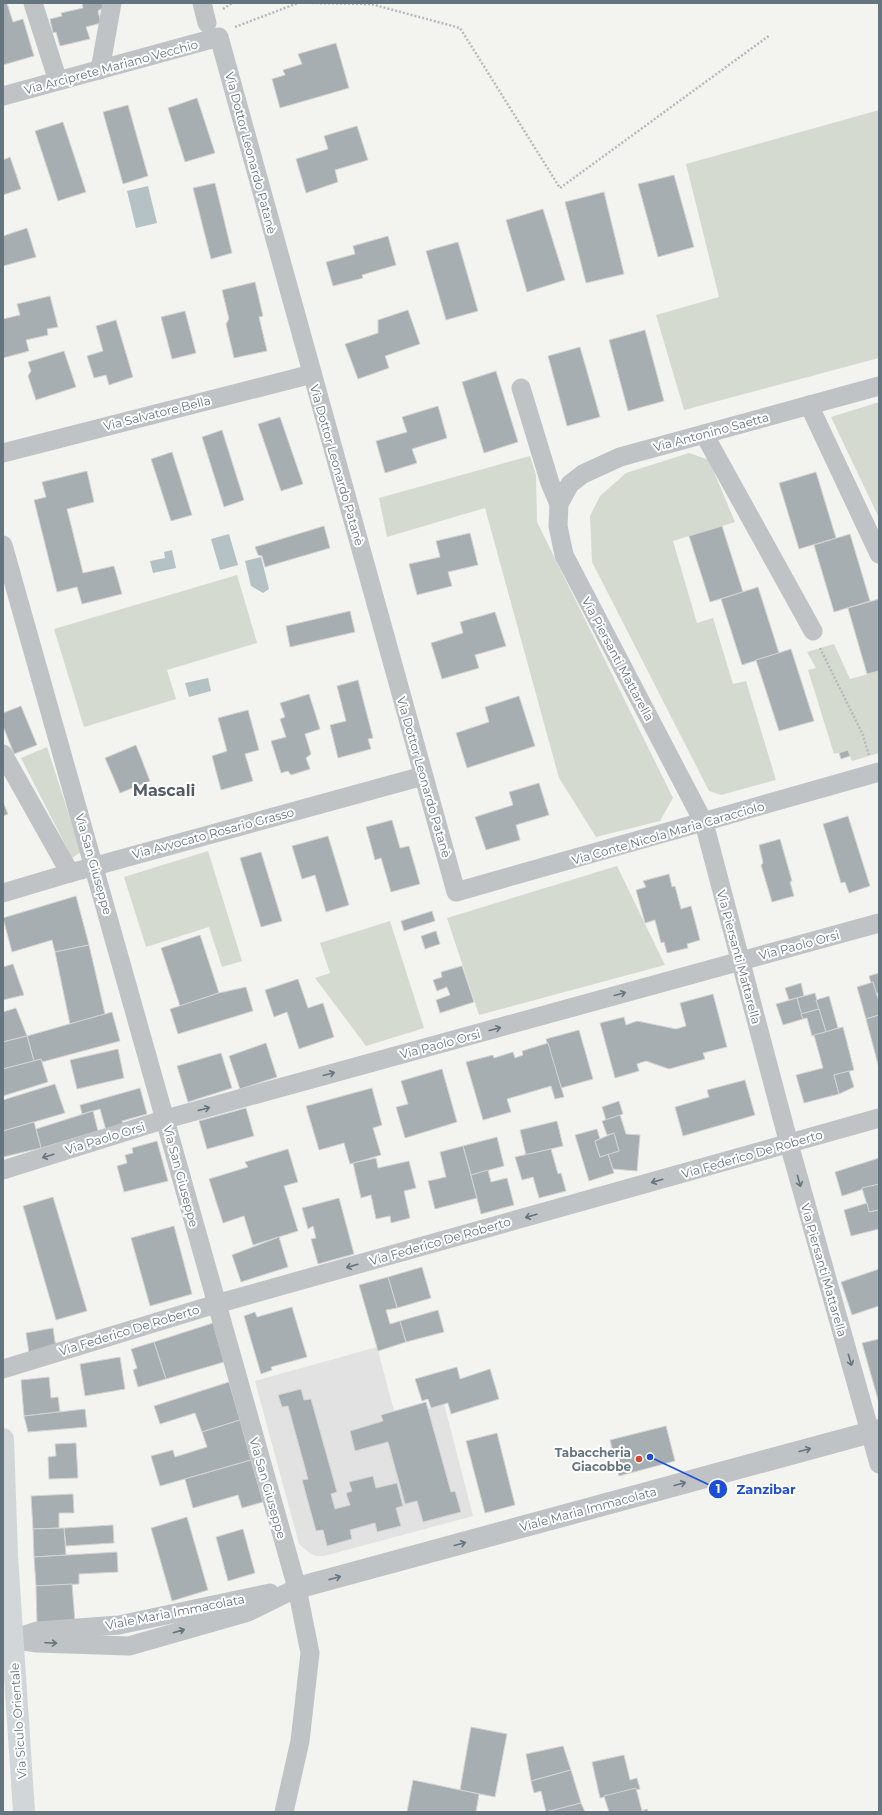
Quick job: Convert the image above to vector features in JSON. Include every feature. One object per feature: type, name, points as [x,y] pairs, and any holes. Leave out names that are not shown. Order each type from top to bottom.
[{"type":"main road","name":"Via Siculo Orientale","points":[[3,1439],[8,1639],[24,1812]]},
{"type":"street","points":[[33,3],[58,81]]},
{"type":"street","points":[[100,70],[112,3]]},
{"type":"street","points":[[202,3],[207,23]]},
{"type":"street","name":"Via Arciprete Mariano Vecchio","points":[[3,96],[100,70],[225,33]]},
{"type":"street","name":"Via Dottor Leonardo Patanè","points":[[225,33],[312,374],[456,892]]},
{"type":"street","name":"Via Salvatore Bella","points":[[3,452],[312,374]]},
{"type":"street","name":"Via Antonino Saetta","points":[[559,504],[570,484],[582,474],[620,457],[879,386]]},
{"type":"street","points":[[520,388],[559,504]]},
{"type":"street","points":[[808,405],[879,554]]},
{"type":"street","points":[[704,434],[812,632]]},
{"type":"street","name":"Via Piersanti Mattarella","points":[[559,504],[558,526],[564,555],[704,823],[789,1144],[875,1431],[879,1464]]},
{"type":"street","name":"Via San Giuseppe","points":[[3,545],[95,866],[216,1304],[297,1588],[310,1653],[300,1741],[284,1812]]},
{"type":"street","points":[[3,754],[70,872]]},
{"type":"street","name":"Via Conte Nicola Maria Caracciolo","points":[[456,892],[877,773]]},
{"type":"street","name":"Via Avvocato Rosario Grasso","points":[[3,893],[70,872],[423,776]]},
{"type":"street","name":"Via Paolo Orsi","points":[[3,1170],[166,1119],[879,923]]},
{"type":"street","name":"Via Federico De Roberto","points":[[3,1369],[216,1304],[879,1118]]},
{"type":"street","name":"Viale Maria Immacolata","points":[[8,1639],[37,1643],[129,1646],[248,1612],[297,1588],[875,1431]]},
{"type":"path","points":[[225,33],[298,3]]},
{"type":"path","points":[[312,3],[371,4],[460,28],[560,188],[770,35]]},
{"type":"path","points":[[812,632],[863,735],[877,773]]},
{"type":"shaded area","points":[[879,110],[879,358],[684,410],[656,315],[719,297],[686,164]]},
{"type":"shaded area","points":[[148,186],[157,223],[136,228],[127,191]]},
{"type":"shaded area","points":[[879,402],[879,518],[831,417]]},
{"type":"shaded area","points":[[689,453],[709,460],[735,522],[673,541],[697,623],[713,618],[733,684],[746,681],[776,780],[721,795],[709,791],[592,562],[590,516],[600,496],[626,473]]},
{"type":"shaded area","points":[[530,456],[536,475],[537,522],[673,798],[660,821],[596,837],[559,778],[485,508],[387,537],[379,498]]},
{"type":"shaded area","points":[[229,534],[238,565],[220,570],[211,539]]},
{"type":"shaded area","points":[[172,550],[176,568],[153,573],[150,561],[165,558],[164,552]]},
{"type":"shaded area","points":[[261,557],[269,589],[263,593],[251,586],[245,561]]},
{"type":"shaded area","points":[[237,575],[257,643],[167,670],[176,699],[84,727],[54,629]]},
{"type":"shaded area","points":[[834,644],[850,679],[879,671],[879,753],[852,761],[848,750],[834,754],[808,670],[816,668],[807,652]]},
{"type":"shaded area","points":[[208,678],[211,691],[189,697],[185,683]]},
{"type":"shaded area","points":[[47,747],[81,852],[72,858],[21,758]]},
{"type":"shaded area","points":[[208,851],[242,961],[222,967],[209,927],[146,947],[124,877]]},
{"type":"shaded area","points":[[617,866],[665,965],[479,1015],[447,918]]},
{"type":"shaded area","points":[[390,921],[424,1028],[366,1046],[315,978],[330,973],[320,943]]},
{"type":"shaded area","points":[[377,1347],[394,1411],[426,1402],[429,1409],[444,1404],[473,1516],[324,1556],[316,1556],[311,1554],[299,1544],[255,1381]]},
{"type":"building","points":[[3,3],[7,3],[13,22],[23,19],[34,56],[3,65]]},
{"type":"building","points":[[82,3],[104,3],[105,6],[98,11],[101,23],[86,27],[90,39],[60,46],[56,32],[53,33],[50,19],[62,16],[61,13],[83,8]]},
{"type":"building","points":[[336,43],[349,88],[280,108],[272,79],[285,75],[283,70],[302,64],[298,54]]},
{"type":"building","points":[[197,98],[215,153],[185,162],[168,108]]},
{"type":"building","points":[[128,105],[148,176],[123,184],[103,112]]},
{"type":"building","points":[[63,122],[86,192],[58,201],[35,131]]},
{"type":"building","points":[[357,126],[368,160],[335,170],[338,182],[306,193],[296,159],[328,149],[324,136]]},
{"type":"building","points":[[10,157],[21,189],[3,195],[3,160]]},
{"type":"building","points":[[674,175],[694,247],[658,257],[638,184]]},
{"type":"building","points":[[215,183],[232,253],[211,259],[193,188]]},
{"type":"building","points":[[604,192],[624,274],[586,283],[565,202]]},
{"type":"building","points":[[543,209],[565,280],[527,292],[506,220]]},
{"type":"building","points":[[27,228],[36,257],[3,266],[3,236]]},
{"type":"building","points":[[388,236],[396,265],[362,275],[363,278],[333,286],[326,262],[355,254],[353,246]]},
{"type":"building","points":[[458,242],[478,311],[446,320],[426,251]]},
{"type":"building","points":[[255,282],[263,316],[259,317],[267,351],[234,358],[226,324],[229,319],[222,290]]},
{"type":"building","points":[[50,296],[58,327],[47,329],[48,335],[26,340],[29,351],[3,358],[3,319],[20,315],[17,304]]},
{"type":"building","points":[[408,310],[420,344],[385,356],[389,368],[358,379],[345,344],[378,333],[378,320]]},
{"type":"building","points":[[185,311],[196,353],[172,359],[161,317]]},
{"type":"building","points":[[116,320],[133,377],[109,385],[106,375],[94,378],[87,356],[103,351],[96,326]]},
{"type":"building","points":[[645,330],[664,401],[628,411],[609,340]]},
{"type":"building","points":[[580,347],[600,417],[567,426],[548,356]]},
{"type":"building","points":[[64,351],[76,387],[36,400],[28,376],[31,371],[28,362]]},
{"type":"building","points":[[496,371],[518,442],[484,453],[462,382]]},
{"type":"building","points":[[438,406],[447,438],[412,449],[417,463],[385,473],[376,441],[407,432],[402,417]]},
{"type":"building","points":[[280,417],[303,484],[281,491],[258,424]]},
{"type":"building","points":[[222,430],[244,500],[224,507],[202,437]]},
{"type":"building","points":[[172,452],[192,515],[171,521],[151,459]]},
{"type":"building","points":[[87,471],[94,502],[67,509],[83,573],[114,566],[122,594],[82,604],[77,587],[57,592],[34,500],[46,497],[42,482]]},
{"type":"building","points":[[816,472],[836,538],[799,549],[779,483]]},
{"type":"building","points":[[324,526],[330,548],[265,567],[262,556],[258,555],[255,547]]},
{"type":"building","points":[[722,526],[743,592],[710,602],[689,536]]},
{"type":"building","points":[[470,533],[478,565],[448,572],[452,586],[417,595],[409,564],[440,557],[436,541]]},
{"type":"building","points":[[850,534],[870,601],[834,612],[814,545]]},
{"type":"building","points":[[758,587],[779,653],[742,665],[721,599]]},
{"type":"building","points":[[879,599],[879,671],[867,674],[848,608]]},
{"type":"building","points":[[350,611],[355,632],[290,647],[286,626]]},
{"type":"building","points":[[495,612],[506,646],[475,655],[479,668],[442,679],[431,643],[463,633],[460,622]]},
{"type":"building","points":[[791,649],[814,721],[779,731],[756,660]]},
{"type":"building","points":[[358,680],[373,738],[368,739],[371,749],[338,758],[330,725],[346,721],[337,686]]},
{"type":"building","points":[[309,694],[320,729],[305,734],[311,754],[306,758],[310,769],[291,775],[288,771],[281,773],[271,741],[286,737],[280,719],[285,717],[280,703]]},
{"type":"building","points":[[519,696],[535,746],[467,768],[456,733],[489,722],[485,707]]},
{"type":"building","points":[[21,706],[37,745],[14,754],[3,726],[3,713]]},
{"type":"building","points":[[248,710],[259,750],[245,754],[253,781],[221,790],[212,756],[227,751],[218,718]]},
{"type":"building","points":[[136,745],[150,781],[120,793],[105,758]]},
{"type":"building","points":[[848,750],[850,756],[841,759],[839,753]]},
{"type":"building","points":[[539,783],[549,815],[516,825],[520,840],[486,850],[475,817],[513,805],[509,792]]},
{"type":"building","points":[[3,802],[8,814],[3,816]]},
{"type":"building","points":[[848,816],[870,886],[849,893],[845,882],[841,883],[823,824]]},
{"type":"building","points":[[392,820],[400,848],[409,846],[420,884],[391,892],[381,858],[375,860],[366,827]]},
{"type":"building","points":[[328,836],[349,905],[326,912],[315,875],[302,879],[292,846]]},
{"type":"building","points":[[780,839],[792,881],[790,882],[794,896],[772,902],[761,865],[763,863],[759,845]]},
{"type":"building","points":[[261,852],[282,921],[261,927],[240,858]]},
{"type":"building","points":[[669,874],[672,887],[675,886],[681,909],[691,906],[700,940],[687,944],[688,948],[667,953],[664,942],[661,943],[655,920],[645,923],[636,890],[646,887],[643,881]]},
{"type":"building","points":[[76,896],[89,945],[55,952],[52,940],[12,952],[3,918]]},
{"type":"building","points":[[432,911],[435,921],[404,931],[401,921]]},
{"type":"building","points":[[436,931],[440,944],[425,949],[421,936]]},
{"type":"building","points":[[200,935],[219,993],[180,1006],[161,948]]},
{"type":"building","points":[[89,945],[105,1014],[70,1024],[55,952]]},
{"type":"building","points":[[13,964],[24,995],[3,1000],[3,967]]},
{"type":"building","points":[[462,966],[474,1002],[440,1013],[436,1000],[450,995],[447,987],[437,991],[433,980],[442,977],[441,972]]},
{"type":"building","points":[[879,973],[879,993],[876,993],[873,982],[871,983],[869,976]]},
{"type":"building","points":[[298,979],[308,1008],[323,1003],[334,1037],[299,1049],[287,1012],[274,1017],[265,990]]},
{"type":"building","points":[[873,982],[879,1002],[879,1015],[866,1019],[857,987]]},
{"type":"building","points":[[801,983],[804,996],[789,1000],[785,988]]},
{"type":"building","points":[[246,987],[253,1011],[178,1034],[170,1009],[219,993]]},
{"type":"building","points":[[815,993],[819,1009],[801,1014],[797,998]]},
{"type":"building","points":[[713,994],[727,1047],[703,1053],[705,1059],[669,1069],[646,1061],[637,1064],[639,1071],[615,1078],[600,1023],[624,1017],[626,1025],[637,1021],[676,1029],[686,1026],[680,1003]]},
{"type":"building","points":[[829,996],[838,1028],[826,1032],[816,1000]]},
{"type":"building","points":[[797,998],[803,1019],[783,1025],[776,1004]]},
{"type":"building","points":[[16,1008],[27,1036],[3,1042],[3,1012]]},
{"type":"building","points":[[819,1009],[826,1032],[812,1036],[807,1018],[803,1019],[801,1014]]},
{"type":"building","points":[[112,1012],[120,1041],[42,1062],[41,1059],[34,1061],[27,1036]]},
{"type":"building","points":[[879,1015],[879,1068],[866,1019]]},
{"type":"building","points":[[843,1027],[854,1070],[834,1075],[839,1094],[804,1103],[796,1075],[823,1068],[814,1035]]},
{"type":"building","points":[[579,1030],[593,1079],[561,1088],[546,1039]]},
{"type":"building","points":[[27,1036],[34,1061],[3,1069],[3,1042]]},
{"type":"building","points":[[266,1043],[277,1077],[240,1089],[229,1056]]},
{"type":"building","points":[[548,1043],[564,1097],[555,1099],[551,1086],[507,1099],[511,1112],[483,1120],[466,1062],[493,1055],[494,1058],[513,1052],[515,1058],[523,1055],[522,1051]]},
{"type":"building","points":[[118,1049],[124,1078],[77,1089],[70,1060]]},
{"type":"building","points":[[221,1053],[232,1088],[188,1102],[177,1066]]},
{"type":"building","points":[[41,1059],[48,1082],[3,1096],[3,1069]]},
{"type":"building","points":[[442,1069],[457,1122],[405,1138],[396,1107],[408,1104],[401,1081]]},
{"type":"building","points":[[849,1071],[854,1087],[839,1094],[834,1075]]},
{"type":"building","points":[[745,1080],[755,1115],[683,1136],[675,1107],[709,1097],[707,1090]]},
{"type":"building","points":[[55,1084],[65,1113],[3,1131],[3,1100]]},
{"type":"building","points":[[140,1088],[147,1114],[122,1121],[124,1126],[106,1130],[100,1109],[82,1114],[80,1105]]},
{"type":"building","points":[[372,1088],[382,1125],[373,1128],[381,1155],[350,1164],[344,1143],[319,1150],[306,1106]]},
{"type":"building","points":[[619,1101],[623,1114],[606,1120],[602,1107]]},
{"type":"building","points":[[246,1108],[254,1136],[207,1149],[199,1121]]},
{"type":"building","points":[[93,1111],[98,1131],[41,1148],[36,1129]]},
{"type":"building","points":[[620,1115],[626,1134],[640,1135],[637,1171],[613,1169],[608,1154],[619,1151],[614,1133],[607,1135],[602,1121]]},
{"type":"building","points":[[557,1121],[563,1146],[526,1155],[520,1130]]},
{"type":"building","points":[[34,1122],[41,1148],[3,1157],[3,1131]]},
{"type":"building","points":[[597,1129],[600,1139],[595,1141],[600,1157],[608,1154],[614,1173],[589,1181],[575,1135]]},
{"type":"building","points":[[614,1133],[619,1151],[600,1157],[595,1141]]},
{"type":"building","points":[[497,1137],[504,1166],[471,1175],[463,1146]]},
{"type":"building","points":[[157,1141],[168,1181],[124,1192],[117,1166],[127,1163],[125,1155],[133,1153],[132,1148]]},
{"type":"building","points":[[463,1146],[477,1198],[435,1209],[428,1181],[446,1177],[440,1152]]},
{"type":"building","points":[[288,1149],[298,1182],[284,1186],[298,1231],[253,1245],[244,1216],[223,1223],[209,1179],[248,1167],[245,1162]]},
{"type":"building","points":[[551,1149],[558,1174],[561,1173],[566,1191],[539,1198],[533,1177],[522,1180],[515,1157]]},
{"type":"building","points":[[376,1158],[378,1168],[409,1161],[416,1188],[404,1191],[410,1218],[391,1223],[390,1216],[376,1219],[371,1195],[361,1198],[353,1163]]},
{"type":"building","points":[[879,1158],[879,1184],[842,1196],[835,1172]]},
{"type":"building","points":[[488,1170],[491,1182],[507,1178],[514,1205],[481,1214],[471,1175]]},
{"type":"building","points":[[879,1184],[879,1210],[869,1212],[862,1188]]},
{"type":"building","points":[[53,1197],[87,1311],[56,1320],[23,1206]]},
{"type":"building","points":[[339,1198],[354,1254],[318,1264],[311,1239],[316,1238],[313,1226],[308,1229],[302,1208]]},
{"type":"building","points":[[867,1203],[869,1212],[879,1210],[879,1229],[851,1236],[844,1210]]},
{"type":"building","points":[[174,1226],[192,1294],[150,1306],[131,1238]]},
{"type":"building","points":[[279,1237],[288,1267],[241,1282],[232,1255]]},
{"type":"building","points":[[422,1267],[431,1298],[397,1308],[388,1277]]},
{"type":"building","points":[[879,1269],[879,1306],[852,1315],[841,1282]]},
{"type":"building","points":[[388,1277],[397,1308],[386,1310],[390,1324],[400,1321],[406,1342],[378,1351],[359,1285]]},
{"type":"building","points":[[292,1307],[307,1357],[271,1367],[272,1370],[261,1374],[244,1316],[255,1312],[257,1317]]},
{"type":"building","points":[[438,1310],[444,1332],[406,1342],[400,1321]]},
{"type":"building","points":[[213,1323],[224,1362],[166,1379],[154,1342]]},
{"type":"building","points":[[53,1328],[56,1348],[29,1353],[26,1333]]},
{"type":"building","points":[[879,1339],[879,1403],[862,1343]]},
{"type":"building","points":[[154,1342],[166,1379],[138,1387],[133,1370],[137,1368],[131,1349]]},
{"type":"building","points":[[120,1357],[125,1389],[85,1396],[80,1364]]},
{"type":"building","points":[[457,1367],[460,1379],[490,1369],[499,1399],[451,1414],[448,1403],[431,1408],[428,1399],[422,1401],[415,1379]]},
{"type":"building","points":[[49,1377],[51,1398],[58,1397],[60,1412],[24,1416],[21,1380]]},
{"type":"building","points":[[229,1382],[240,1420],[202,1432],[195,1413],[160,1424],[154,1406]]},
{"type":"building","points":[[301,1389],[304,1400],[311,1399],[337,1492],[331,1494],[335,1509],[350,1505],[346,1493],[352,1491],[349,1482],[373,1476],[376,1488],[397,1483],[403,1506],[396,1508],[401,1526],[377,1532],[375,1523],[350,1530],[352,1539],[327,1546],[323,1530],[316,1531],[302,1480],[308,1479],[288,1406],[282,1407],[278,1395]]},
{"type":"building","points":[[426,1402],[451,1492],[455,1491],[461,1512],[423,1522],[417,1501],[405,1504],[388,1442],[355,1451],[350,1431],[383,1421],[381,1415]]},
{"type":"building","points":[[85,1409],[87,1427],[28,1432],[24,1416]]},
{"type":"building","points":[[240,1420],[251,1460],[160,1486],[151,1456],[173,1450],[175,1457],[207,1447],[202,1432]]},
{"type":"building","points":[[666,1426],[675,1461],[619,1476],[610,1440]]},
{"type":"building","points":[[497,1433],[515,1505],[485,1513],[466,1441]]},
{"type":"building","points":[[76,1443],[78,1478],[49,1479],[48,1457],[56,1456],[55,1444]]},
{"type":"building","points":[[251,1460],[263,1502],[242,1508],[238,1495],[193,1508],[185,1479]]},
{"type":"building","points":[[73,1494],[74,1513],[59,1513],[59,1528],[33,1529],[31,1496]]},
{"type":"building","points":[[187,1517],[208,1590],[172,1601],[151,1528]]},
{"type":"building","points":[[113,1525],[114,1543],[66,1546],[64,1528]]},
{"type":"building","points":[[64,1528],[66,1555],[34,1557],[33,1529]]},
{"type":"building","points":[[243,1529],[255,1573],[228,1581],[216,1537]]},
{"type":"building","points":[[117,1552],[118,1572],[79,1574],[79,1584],[36,1586],[34,1557]]},
{"type":"building","points":[[72,1584],[75,1622],[37,1625],[36,1586]]},
{"type":"building","points":[[471,1727],[507,1734],[495,1797],[460,1790]]},
{"type":"building","points":[[563,1746],[571,1770],[531,1781],[526,1754]]},
{"type":"building","points":[[624,1755],[630,1780],[637,1778],[640,1789],[600,1798],[592,1762]]},
{"type":"building","points":[[571,1770],[581,1803],[546,1812],[541,1791],[534,1793],[531,1781]]},
{"type":"building","points":[[413,1780],[479,1794],[476,1812],[407,1812]]},
{"type":"building","points":[[636,1788],[642,1811],[647,1809],[648,1812],[609,1812],[604,1796]]},
{"type":"building","points":[[581,1803],[585,1812],[546,1812]]},
{"type":"place","name":"Zanzibar","points":[[650,1457]]},
{"type":"place","name":"Tabaccheria Giacobbe","points":[[639,1459]]},
{"type":"district","name":"Mascali","points":[[164,790]]}]
